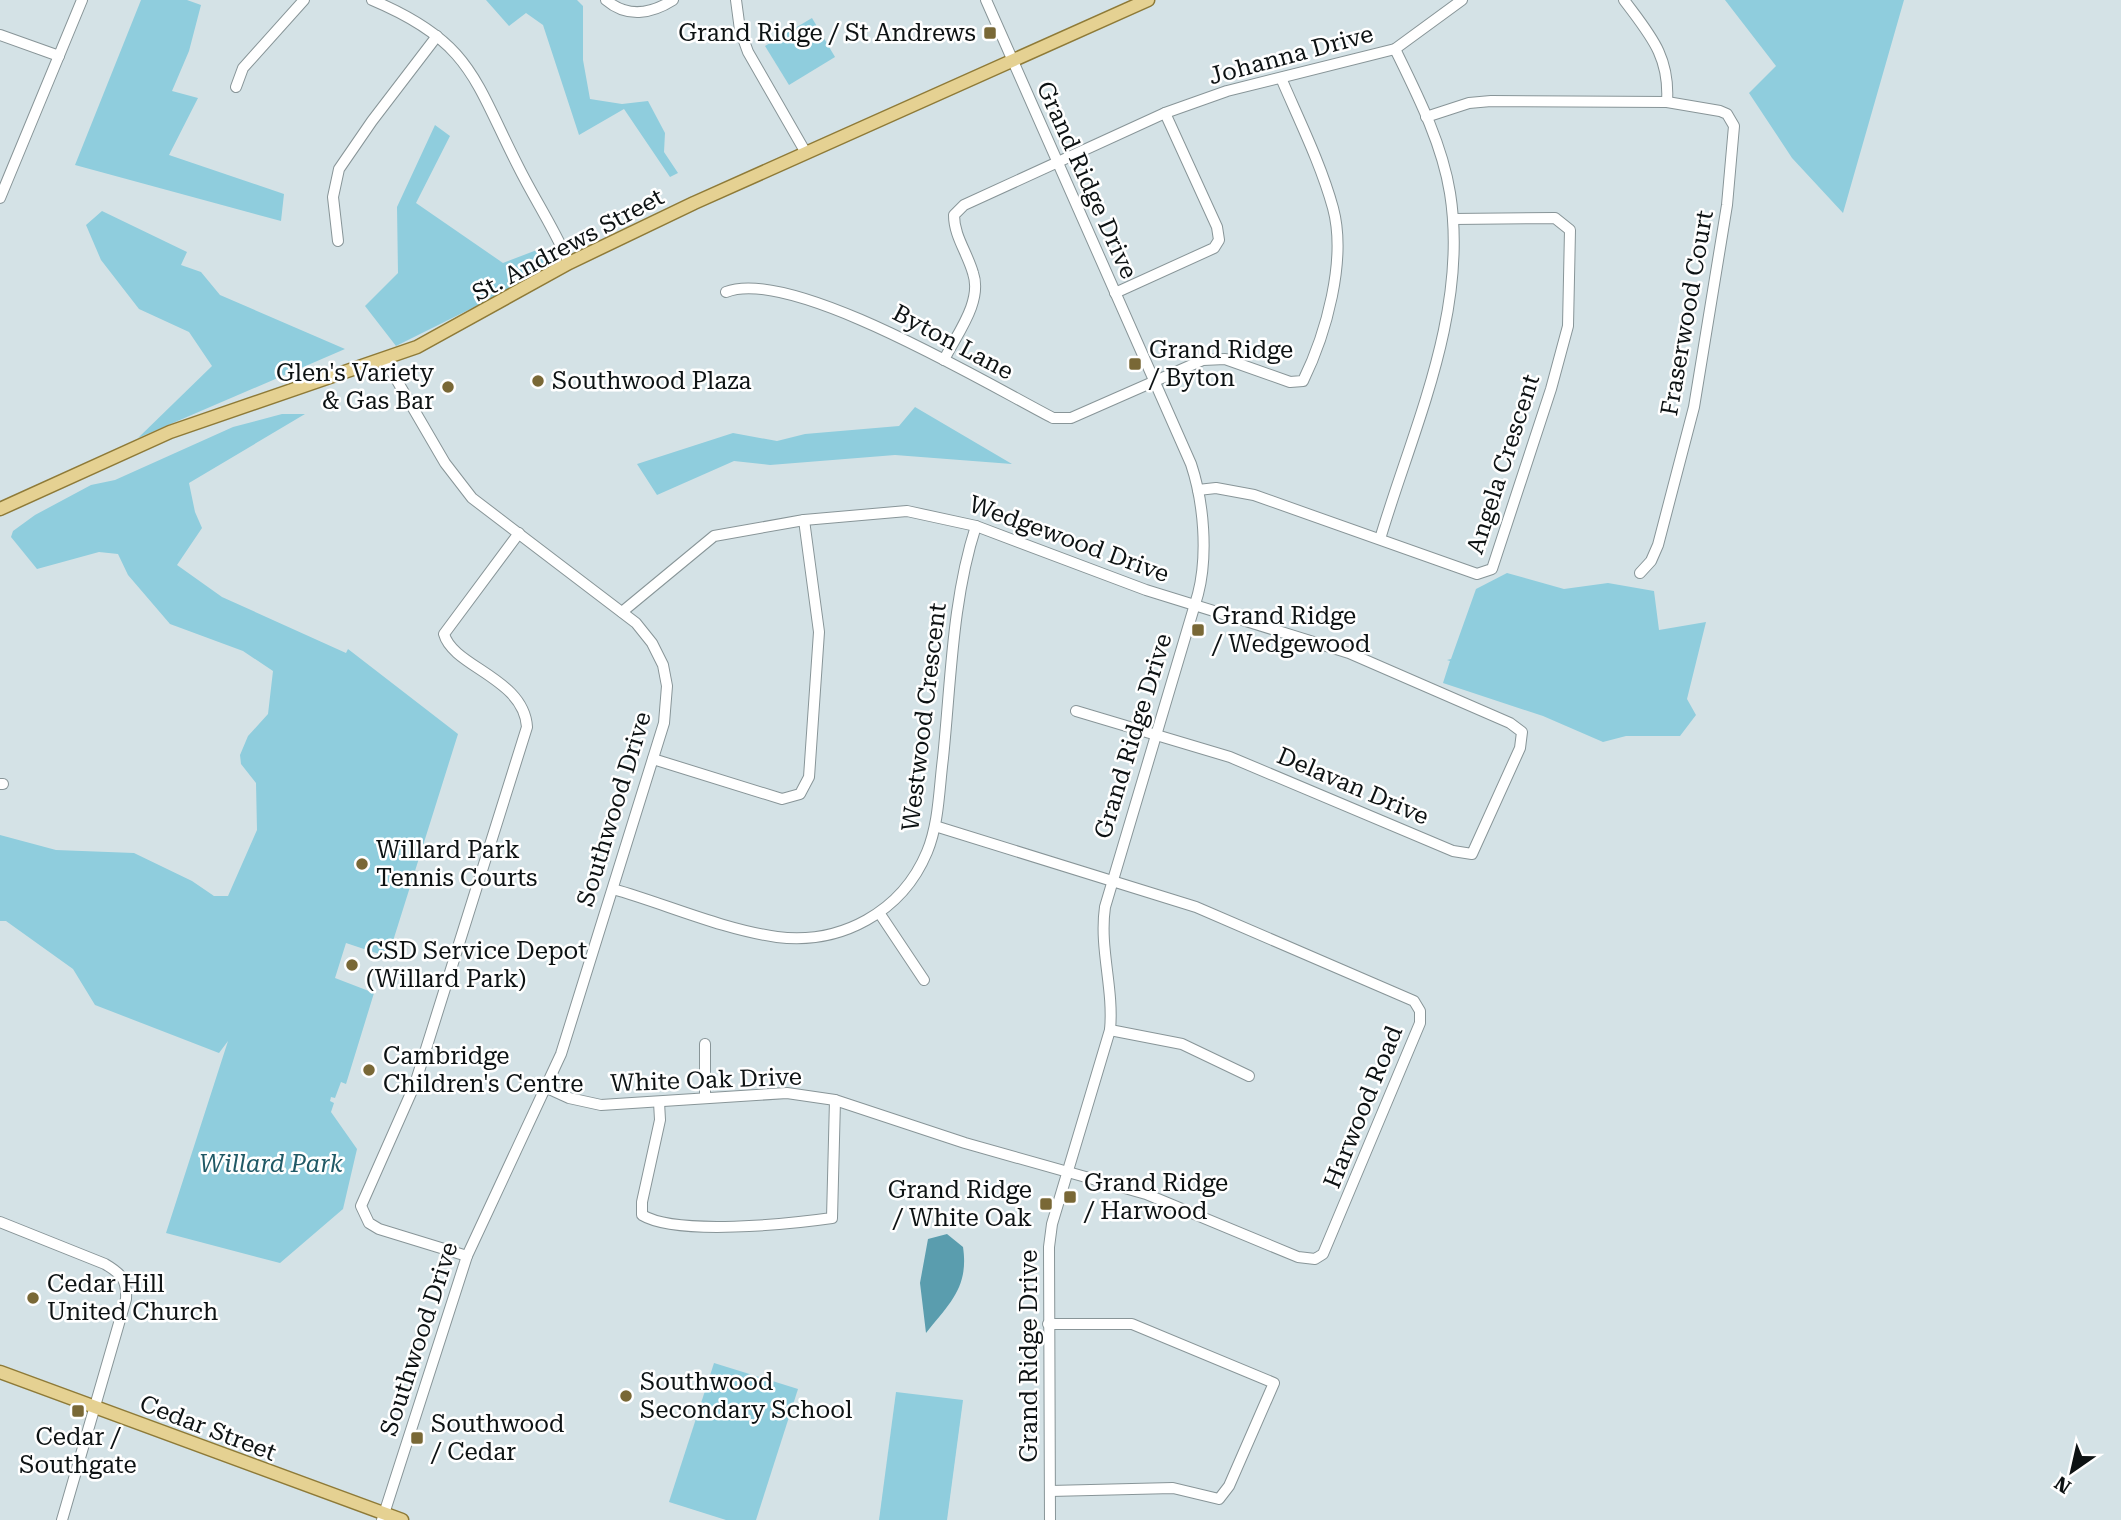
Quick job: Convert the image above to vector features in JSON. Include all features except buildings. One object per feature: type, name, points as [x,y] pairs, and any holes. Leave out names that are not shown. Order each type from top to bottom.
[{"type":"main road","name":"St. Andrews Street","points":[[0,509],[170,432],[385,360],[461,326],[569,264],[694,203],[1148,0]]},
{"type":"main road","name":"Cedar Street","points":[[0,1372],[383,1517],[402,1520]]},
{"type":"street","points":[[0,198],[4,175],[82,0]]},
{"type":"street","points":[[236,88],[243,68],[304,0]]},
{"type":"street","points":[[372,0],[409,16],[437,36],[467,64],[569,264]]},
{"type":"street","points":[[606,0],[616,8],[635,13],[654,10],[673,0]]},
{"type":"street","points":[[736,0],[743,41],[806,153]]},
{"type":"street","name":"Grand Ridge Drive","points":[[986,0],[1191,464],[1198,490],[1203,570],[1195,606],[1112,880],[1103,923],[1103,954],[1111,1005],[1110,1030],[1049,1247],[1050,1520]]},
{"type":"street","points":[[1395,49],[1462,0]]},
{"type":"street","points":[[1426,117],[1469,103],[1491,101],[1667,102],[1668,84],[1660,50],[1624,0]]},
{"type":"street","points":[[0,35],[59,56]]},
{"type":"street","points":[[338,241],[333,197],[340,169],[372,121],[437,36]]},
{"type":"street","name":"Johanna Drive","points":[[944,360],[968,314],[975,291],[974,274],[954,228],[954,215],[964,205],[1165,113],[1227,91],[1395,49],[1426,117],[1449,190],[1453,219],[1449,311],[1380,539]]},
{"type":"street","name":"Byton Lane","points":[[726,292],[750,286],[777,291],[867,320],[1053,418],[1063,420],[1203,360],[1225,359],[1290,382],[1303,380],[1333,292],[1338,251],[1334,209],[1282,78]]},
{"type":"street","name":"Fraserwood Court","points":[[1640,573],[1651,561],[1658,545],[1694,407],[1727,205],[1734,125],[1727,114],[1720,111],[1667,102]]},
{"type":"street","points":[[1115,293],[1214,248],[1219,240],[1217,227],[1165,113]]},
{"type":"street","name":"Angela Crescent","points":[[1198,490],[1216,488],[1254,495],[1477,574],[1492,569],[1551,389],[1568,326],[1572,244],[1570,230],[1563,221],[1555,218],[1453,219]]},
{"type":"street","name":"Southwood Drive","points":[[383,1517],[467,1256],[561,1054],[653,759],[667,705],[663,665],[652,643],[636,623],[472,498],[456,480],[385,360]]},
{"type":"street","name":"Wedgewood Drive","points":[[622,612],[714,536],[804,520],[907,511],[976,526],[1195,606],[1349,653],[1510,723]]},
{"type":"street","points":[[653,759],[782,799],[800,794],[809,778],[819,632],[804,520]]},
{"type":"street","name":"Westwood Crescent","points":[[613,889],[776,937],[806,939],[836,934],[880,914],[916,873],[935,826],[962,572],[976,526]]},
{"type":"street","points":[[467,1256],[379,1229],[369,1223],[361,1206],[415,1084],[527,727],[525,712],[515,696],[451,646],[444,634],[519,533]]},
{"type":"street","name":"Delavan Drive","points":[[1076,710],[1230,757],[1453,851],[1472,854],[1520,748],[1522,732],[1510,723]]},
{"type":"street","name":"Harwood Road","points":[[935,826],[1196,907],[1414,1001],[1420,1011],[1420,1023],[1329,1246],[1315,1259],[1298,1257],[1146,1194],[1068,1172]]},
{"type":"street","points":[[880,914],[924,980]]},
{"type":"street","points":[[1110,1030],[1182,1044],[1249,1076]]},
{"type":"street","points":[[705,1044],[705,1097]]},
{"type":"street","name":"White Oak Drive","points":[[547,1088],[569,1098],[601,1105],[787,1093],[835,1100],[1068,1172]]},
{"type":"street","points":[[659,1102],[660,1120],[642,1202],[642,1215],[653,1222],[709,1227],[832,1218],[835,1100]]},
{"type":"street","points":[[0,1222],[121,1273],[127,1285],[126,1299],[62,1520]]},
{"type":"street","points":[[1048,1324],[1132,1324],[1273,1383],[1229,1486],[1219,1499],[1173,1488],[1050,1491]]},
{"type":"green space","points":[[141,0],[187,0],[201,5],[189,51],[172,91],[198,98],[169,155],[284,194],[281,221],[75,165]]},
{"type":"green space","points":[[486,0],[577,0],[583,6],[583,60],[590,99],[622,104],[648,101],[665,133],[664,152],[678,173],[670,177],[624,109],[579,135],[543,25],[526,13],[509,26]]},
{"type":"green space","points":[[1725,0],[1904,0],[1843,213],[1792,158],[1749,93],[1776,66]]},
{"type":"green space","points":[[812,18],[835,57],[789,85],[765,46]]},
{"type":"green space","points":[[435,125],[450,136],[416,203],[503,263],[542,248],[551,269],[396,346],[365,306],[398,273],[397,207]]},
{"type":"green space","points":[[102,211],[187,252],[181,265],[201,272],[220,295],[345,349],[138,438],[212,366],[189,332],[139,309],[101,260],[86,225]]},
{"type":"green space","points":[[915,407],[1012,464],[895,455],[770,465],[734,461],[657,495],[637,464],[733,433],[777,441],[805,434],[899,426]]},
{"type":"green space","name":"Willard Park","points":[[282,414],[305,414],[189,483],[195,512],[202,528],[177,565],[222,597],[346,653],[348,649],[458,734],[388,957],[346,943],[335,978],[374,993],[346,1084],[341,1082],[335,1098],[331,1097],[330,1101],[334,1103],[331,1112],[357,1149],[343,1209],[280,1263],[166,1233],[228,1041],[219,1053],[95,1005],[73,969],[6,921],[0,921],[0,835],[56,850],[134,853],[192,881],[214,896],[228,896],[257,830],[256,783],[241,764],[240,755],[248,736],[268,714],[273,671],[243,651],[170,624],[128,575],[118,554],[99,552],[37,569],[11,537],[13,531],[35,515],[91,485],[115,480],[233,427]]},
{"type":"green space","points":[[1507,573],[1564,589],[1608,583],[1654,591],[1659,630],[1706,622],[1687,699],[1696,715],[1680,736],[1626,736],[1603,742],[1543,716],[1443,683],[1450,661],[1447,660],[1451,659],[1476,589]]},
{"type":"green space","points":[[714,1363],[798,1389],[756,1520],[726,1520],[669,1502]]},
{"type":"green space","points":[[896,1392],[963,1400],[947,1520],[879,1520]]},
{"type":"shaded area","points":[[947,1234],[963,1247],[963,1273],[956,1294],[926,1333],[920,1283],[928,1239]]},
{"type":"place","name":"Grand Ridge / St Andrews","points":[[990,33]]},
{"type":"place","name":"Grand Ridge / Byton","points":[[1135,364]]},
{"type":"place","name":"Southwood Plaza","points":[[538,381]]},
{"type":"place","name":"Glen's Variety & Gas Bar","points":[[448,387]]},
{"type":"place","name":"Grand Ridge / Wedgewood","points":[[1198,630]]},
{"type":"place","name":"Willard Park Tennis Courts","points":[[362,864]]},
{"type":"place","name":"CSD Service Depot (Willard Park)","points":[[352,965]]},
{"type":"place","name":"Cambridge Children's Centre","points":[[369,1070]]},
{"type":"place","name":"Grand Ridge / Harwood","points":[[1070,1197]]},
{"type":"place","name":"Grand Ridge / White Oak","points":[[1046,1204]]},
{"type":"place","name":"Cedar Hill United Church","points":[[33,1298]]},
{"type":"place","name":"Southwood Secondary School","points":[[626,1396]]},
{"type":"place","name":"Cedar / Southgate","points":[[78,1411]]},
{"type":"place","name":"Southwood / Cedar","points":[[417,1438]]}]
